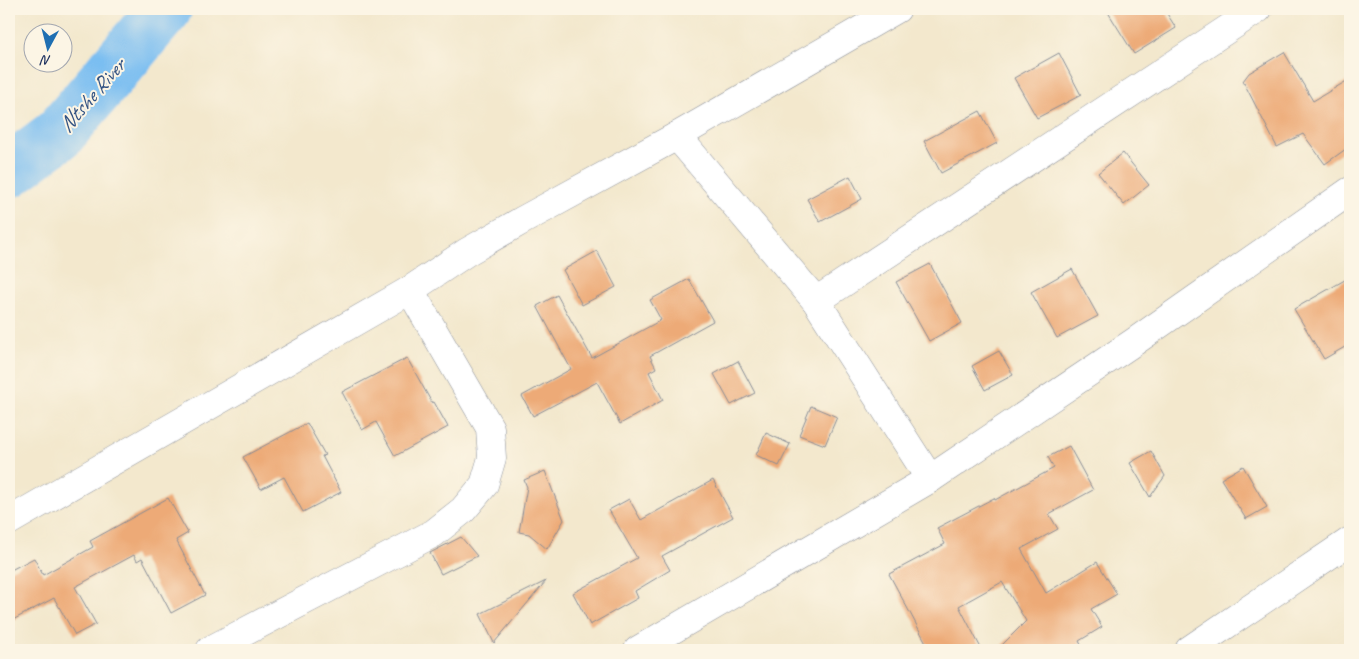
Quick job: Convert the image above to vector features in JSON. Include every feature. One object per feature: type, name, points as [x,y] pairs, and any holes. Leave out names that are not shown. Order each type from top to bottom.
[{"type":"street","points":[[9,521],[410,290],[467,252],[678,136],[898,9]]},
{"type":"street","points":[[816,301],[1258,9]]},
{"type":"street","points":[[678,136],[816,301],[930,479]]},
{"type":"street","points":[[638,650],[930,479],[1134,342],[1350,191]]},
{"type":"street","points":[[210,650],[434,533],[463,510],[484,485],[492,458],[490,428],[410,290]]},
{"type":"street","points":[[1189,650],[1348,546]]},
{"type":"building","points":[[1106,9],[1164,9],[1176,28],[1134,54]]},
{"type":"building","points":[[1284,52],[1313,101],[1350,79],[1350,146],[1325,164],[1303,134],[1277,147],[1243,81],[1249,73]]},
{"type":"building","points":[[1059,53],[1081,95],[1037,118],[1014,78]]},
{"type":"building","points":[[980,111],[997,143],[941,173],[924,141]]},
{"type":"building","points":[[1123,153],[1149,185],[1124,205],[1098,173]]},
{"type":"building","points":[[850,176],[862,199],[820,222],[807,199]]},
{"type":"building","points":[[597,251],[616,287],[582,305],[563,270]]},
{"type":"building","points":[[930,264],[962,323],[929,341],[896,282]]},
{"type":"building","points":[[1072,269],[1098,316],[1057,338],[1031,292]]},
{"type":"building","points":[[1350,277],[1350,344],[1324,359],[1294,309]]},
{"type":"building","points":[[689,279],[713,321],[650,356],[656,368],[649,372],[663,400],[620,424],[597,382],[533,416],[522,396],[571,369],[537,306],[557,295],[592,358],[661,320],[650,300]]},
{"type":"building","points":[[999,351],[1013,375],[985,390],[972,366]]},
{"type":"building","points":[[407,358],[448,427],[395,456],[376,422],[362,430],[342,392]]},
{"type":"building","points":[[738,361],[755,393],[731,405],[714,374]]},
{"type":"building","points":[[811,406],[837,417],[825,445],[799,435]]},
{"type":"building","points":[[307,423],[325,455],[322,456],[341,492],[303,512],[284,477],[261,489],[243,457]]},
{"type":"building","points":[[766,433],[790,444],[779,466],[756,455]]},
{"type":"building","points":[[1069,446],[1093,490],[1049,514],[1058,529],[1021,549],[1046,593],[1097,562],[1117,594],[1091,609],[1102,627],[1079,641],[1084,650],[997,650],[1026,621],[1002,582],[959,606],[982,650],[930,650],[889,574],[945,544],[937,528],[994,498],[995,500],[1054,468],[1048,457]]},
{"type":"building","points":[[1151,451],[1165,476],[1150,497],[1130,463]]},
{"type":"building","points":[[1243,466],[1267,507],[1246,519],[1221,479]]},
{"type":"building","points":[[545,471],[564,520],[547,549],[529,534],[519,532],[527,487],[524,480]]},
{"type":"building","points":[[713,480],[733,517],[662,556],[670,570],[635,591],[638,598],[590,625],[573,593],[637,558],[609,510],[629,499],[641,520]]},
{"type":"building","points":[[168,498],[188,533],[176,540],[205,595],[171,613],[142,558],[137,561],[134,555],[75,587],[96,624],[75,635],[54,598],[9,622],[9,571],[34,558],[43,575],[93,547],[90,541]]},
{"type":"building","points":[[461,537],[477,556],[441,574],[430,553]]},
{"type":"building","points":[[546,581],[494,643],[480,614]]},
{"type":"waterway","name":"Ntshe River","points":[[9,171],[59,134],[165,9]]}]
